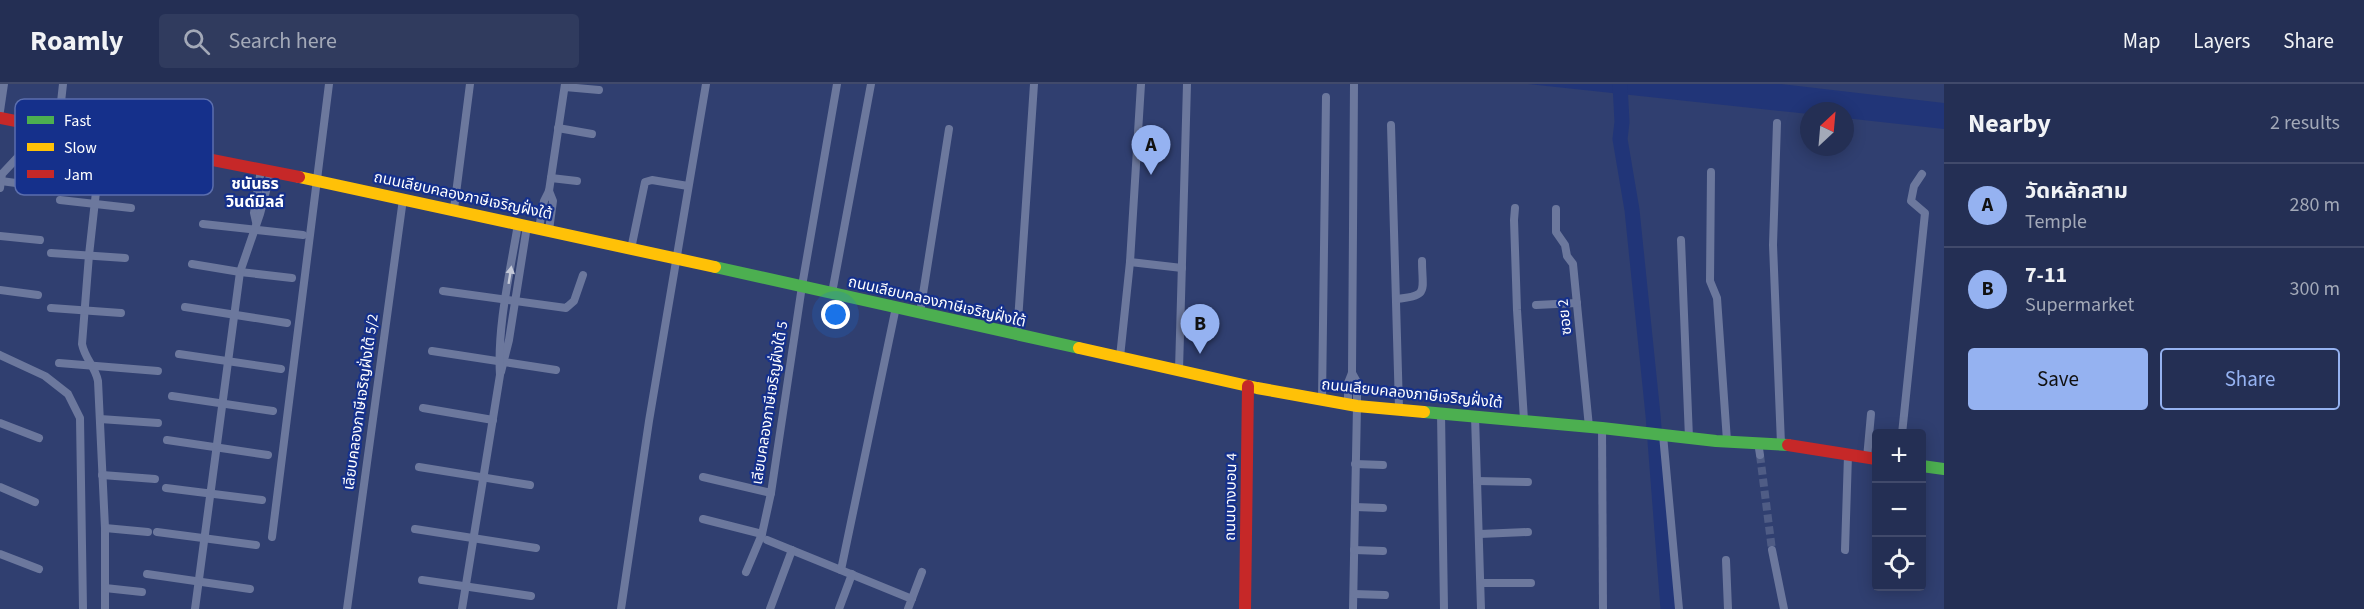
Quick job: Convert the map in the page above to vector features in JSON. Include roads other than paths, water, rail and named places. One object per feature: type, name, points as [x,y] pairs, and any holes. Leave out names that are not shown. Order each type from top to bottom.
[{"type":"street","points":[[0,111],[4,84]]},
{"type":"street","points":[[61,99],[63,84]]},
{"type":"street","points":[[272,537],[319,181],[329,84]]},
{"type":"street","points":[[454,210],[470,84]]},
{"type":"street","points":[[621,609],[676,258],[706,84]]},
{"type":"street","name":"เลียบคลองภาษีเจริญฝั่งใต้ 5","points":[[703,477],[771,493],[802,286],[837,84]]},
{"type":"street","points":[[832,293],[872,84]]},
{"type":"street","points":[[1017,336],[1034,84]]},
{"type":"street","points":[[1120,357],[1130,262],[1141,84]]},
{"type":"street","points":[[1179,370],[1187,84]]},
{"type":"street","points":[[1353,84],[1352,373],[1348,383],[1353,405],[1355,464],[1353,609]]},
{"type":"street","points":[[462,609],[510,300],[533,227],[549,191],[565,85],[599,90]]},
{"type":"street","points":[[1322,400],[1326,97]]},
{"type":"street","name":"ถนนเลียบคลองภาษีเจริญฝั่งใต้","points":[[0,118],[15,121]]},
{"type":"street","points":[[1777,123],[1773,245],[1781,444]]},
{"type":"street","points":[[1391,125],[1398,408]]},
{"type":"street","points":[[558,128],[592,134]]},
{"type":"street","points":[[920,313],[949,129]]},
{"type":"street","points":[[1,184],[2,174],[15,160]]},
{"type":"street","name":"ถนนเลียบคลองภาษีเจริญฝั่งใต้","points":[[213,160],[533,227],[1017,336],[1322,400],[1353,405],[1727,441],[1759,448],[1781,444],[1872,458]]},
{"type":"street","points":[[195,609],[240,272],[255,226],[254,213],[266,171]]},
{"type":"street","points":[[1711,172],[1710,281],[1717,298],[1727,441]]},
{"type":"street","points":[[1903,429],[1925,213],[1911,201],[1914,186],[1922,174]]},
{"type":"street","points":[[551,177],[577,181]]},
{"type":"street","points":[[631,249],[645,182],[652,180],[688,186]]},
{"type":"street","points":[[96,195],[82,344],[85,357],[95,367],[100,419],[105,528],[105,609]]},
{"type":"street","name":"เลียบคลองภาษีเจริญฝั่งใต้ 5/2","points":[[347,609],[403,199]]},
{"type":"street","points":[[60,200],[132,208]]},
{"type":"street","points":[[1515,208],[1516,310],[1524,420]]},
{"type":"street","name":"ซอย 2","points":[[1556,209],[1556,232],[1565,245],[1567,256],[1573,264],[1596,428],[1603,609]]},
{"type":"street","points":[[203,224],[255,226],[303,236]]},
{"type":"street","points":[[0,236],[40,240]]},
{"type":"street","points":[[1681,240],[1689,438]]},
{"type":"street","points":[[51,254],[125,258]]},
{"type":"street","points":[[1396,299],[1416,297],[1420,294],[1422,261]]},
{"type":"street","points":[[1130,262],[1182,268]]},
{"type":"street","points":[[192,264],[292,278]]},
{"type":"street","points":[[443,291],[566,308],[574,301],[583,275]]},
{"type":"street","points":[[0,290],[38,296]]},
{"type":"street","points":[[1536,305],[1577,303]]},
{"type":"street","points":[[185,307],[287,323]]},
{"type":"street","points":[[841,570],[896,307]]},
{"type":"street","points":[[51,308],[121,313]]},
{"type":"street","points":[[432,351],[556,370]]},
{"type":"street","points":[[179,354],[281,369]]},
{"type":"street","points":[[0,355],[45,376],[68,394],[80,418],[83,609]]},
{"type":"street","points":[[59,363],[158,371]]},
{"type":"street","name":"ถนนบางบอน 4","points":[[1245,609],[1248,386]]},
{"type":"street","points":[[172,396],[273,411]]},
{"type":"street","points":[[423,408],[493,420]]},
{"type":"street","points":[[1442,413],[1444,609]]},
{"type":"street","points":[[1871,414],[1872,458]]},
{"type":"street","points":[[1475,416],[1481,609]]},
{"type":"street","points":[[100,419],[158,423]]},
{"type":"street","points":[[0,423],[39,438]]},
{"type":"street","points":[[1658,434],[1679,609]]},
{"type":"street","points":[[167,440],[268,455]]},
{"type":"street","points":[[1845,550],[1848,455]]},
{"type":"street","points":[[1355,464],[1383,465]]},
{"type":"street","points":[[419,467],[530,485]]},
{"type":"street","points":[[1926,467],[1944,470]]},
{"type":"street","points":[[102,475],[155,479]]},
{"type":"street","points":[[1477,481],[1528,482]]},
{"type":"street","points":[[0,487],[36,502]]},
{"type":"street","points":[[166,488],[262,500]]},
{"type":"street","points":[[746,572],[765,537],[771,493]]},
{"type":"street","points":[[1355,507],[1383,508]]},
{"type":"street","points":[[703,519],[765,537],[912,599]]},
{"type":"street","points":[[105,528],[204,537],[255,545]]},
{"type":"street","points":[[415,529],[536,548]]},
{"type":"street","points":[[1480,534],[1528,532]]},
{"type":"street","points":[[770,609],[792,550]]},
{"type":"street","points":[[1354,550],[1383,552]]},
{"type":"street","points":[[1772,550],[1784,609]]},
{"type":"street","points":[[0,554],[39,569]]},
{"type":"street","points":[[1726,560],[1728,609]]},
{"type":"street","points":[[908,609],[922,572]]},
{"type":"street","points":[[147,574],[250,590]]},
{"type":"street","points":[[839,609],[852,574]]},
{"type":"street","points":[[422,580],[531,596]]},
{"type":"street","points":[[1480,583],[1531,583]]},
{"type":"street","points":[[105,588],[142,592]]},
{"type":"street","points":[[1354,594],[1385,595]]},
{"type":"water","points":[[1528,84],[1781,84],[1944,103],[1944,129],[1854,119],[1854,102],[1800,102],[1800,113]]},
{"type":"waterway","points":[[1620,84],[1622,122],[1620,139],[1632,210],[1653,415],[1668,609]]},
{"type":"tunnel","points":[[1760,455],[1772,550]]},
{"type":"place","name":"วัดหลักสาม","points":[[1151,175]]},
{"type":"place","name":"7-11","points":[[1200,354]]},
{"type":"district","name":"ชนันธร วินด์มิลล์","points":[[255,193]]}]
